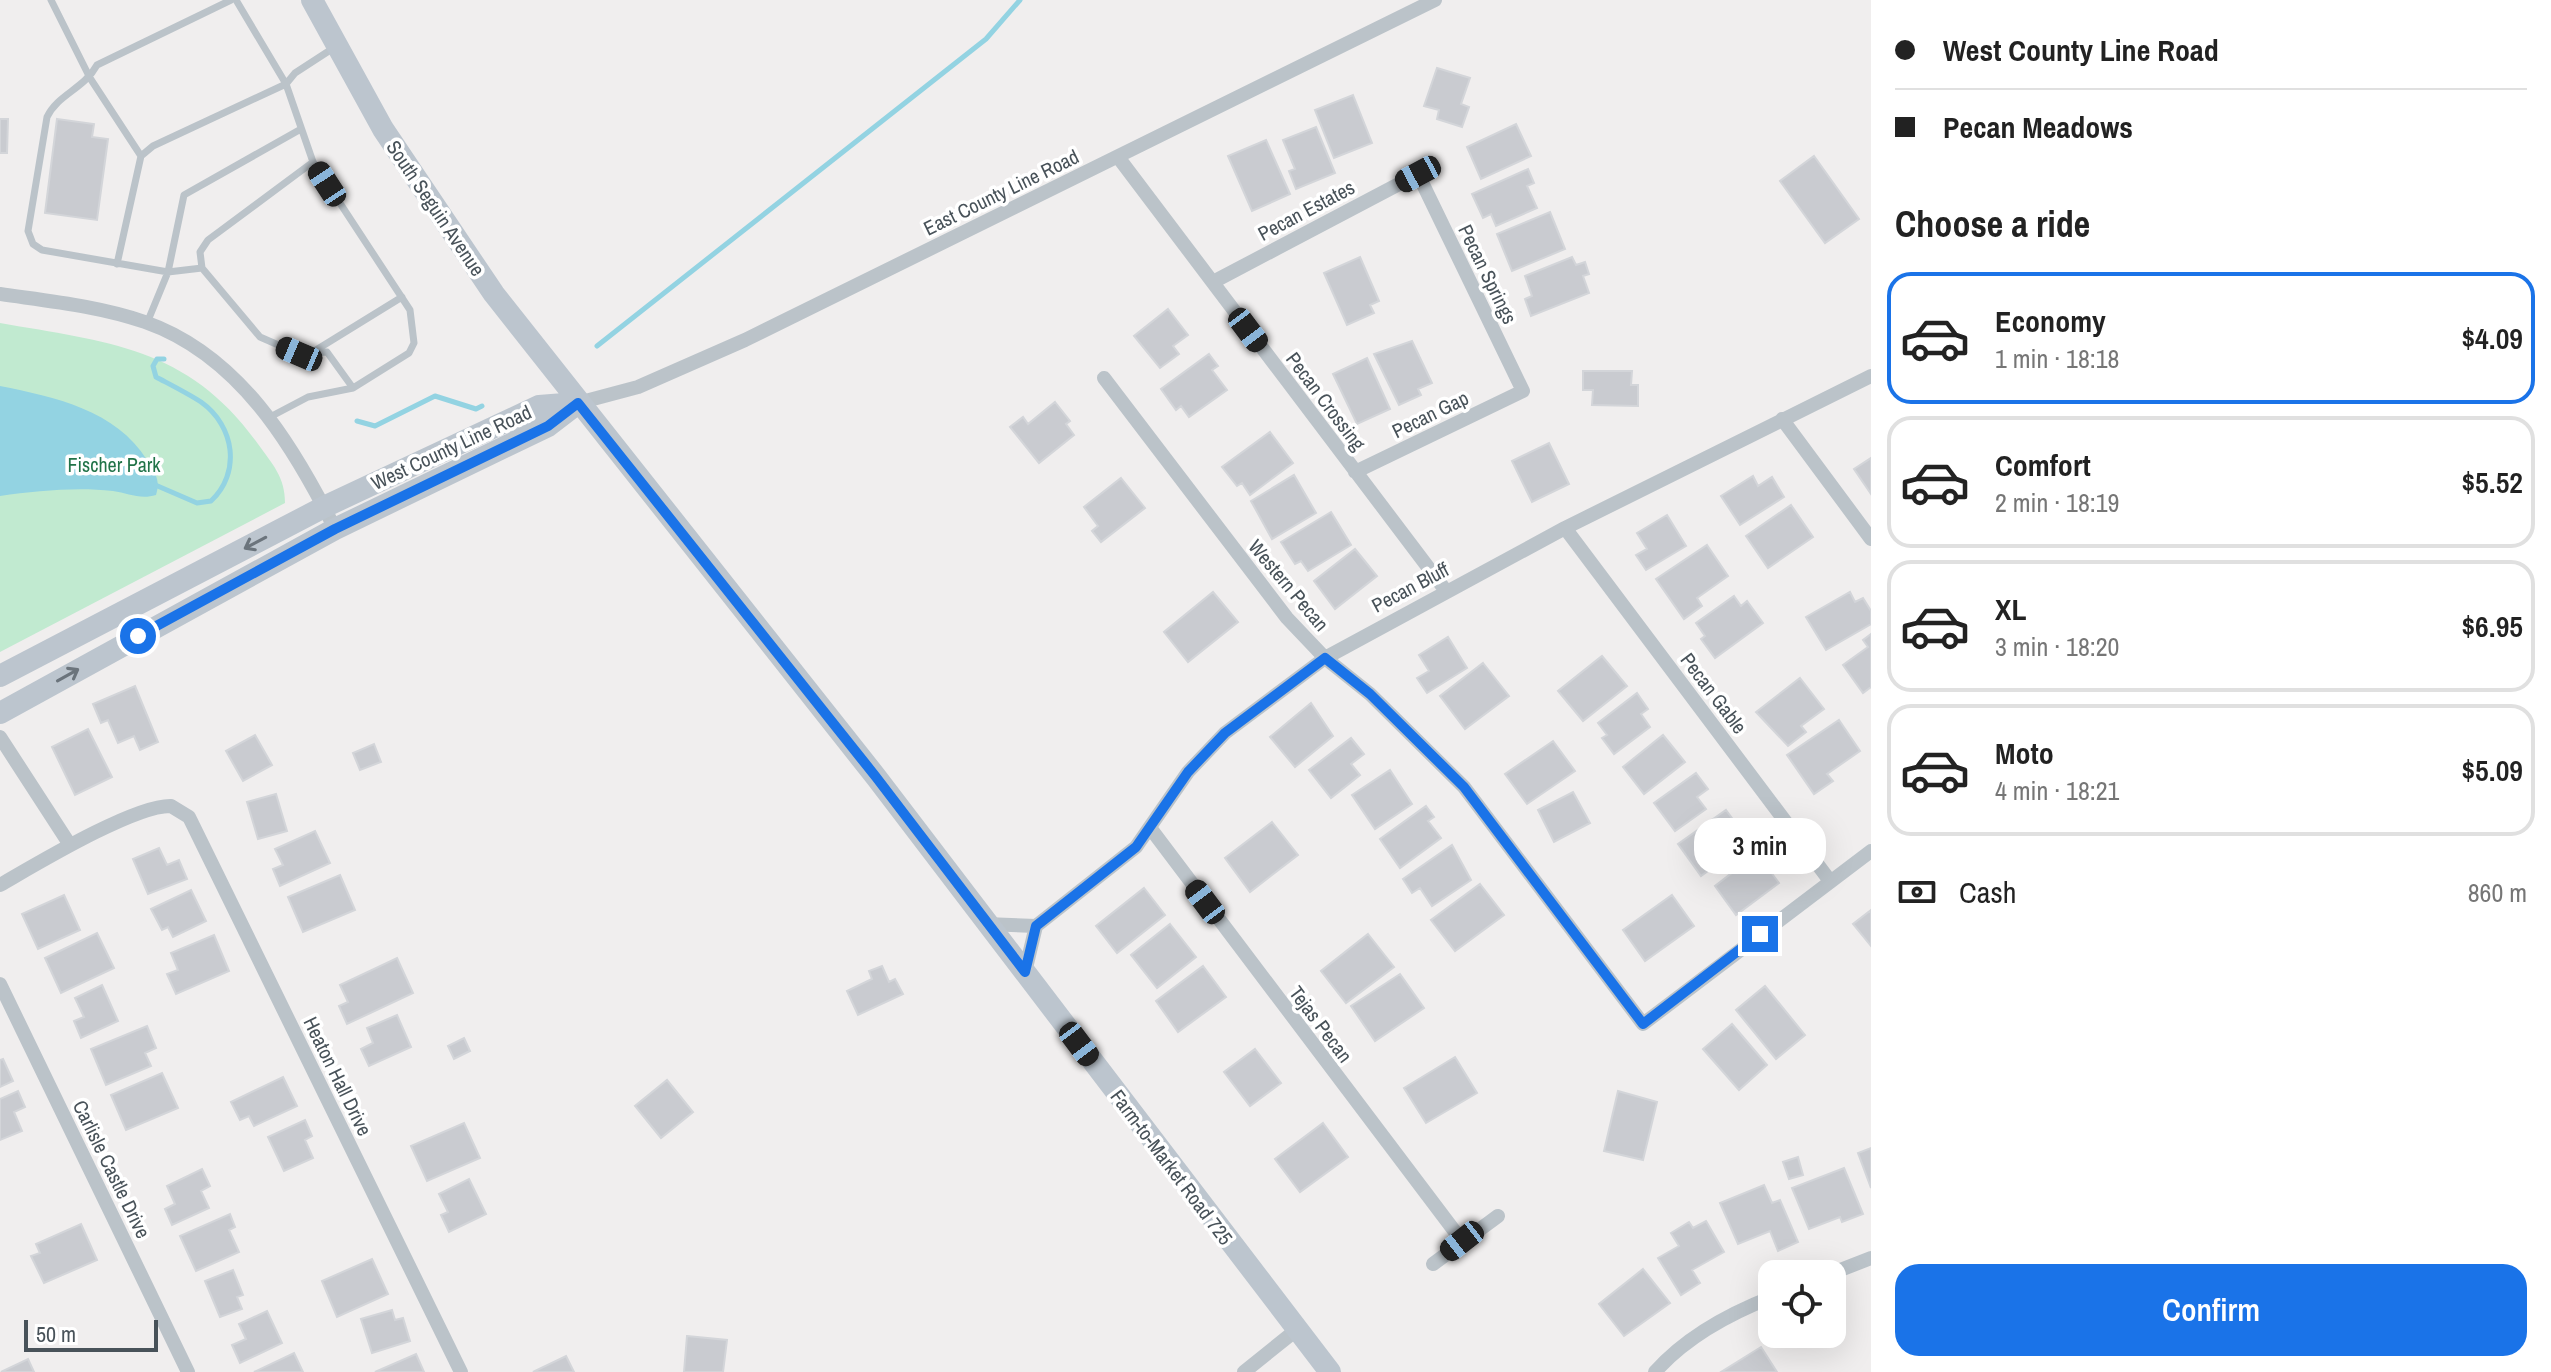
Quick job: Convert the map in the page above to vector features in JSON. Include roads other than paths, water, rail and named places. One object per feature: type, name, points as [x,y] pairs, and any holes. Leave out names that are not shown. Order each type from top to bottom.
[{"type":"main road","name":"South Seguin Avenue","points":[[312,0],[383,129],[464,253],[578,403],[876,777],[985,924]]},
{"type":"main road","name":"West County Line Road","points":[[0,676],[324,507],[539,406],[578,403]]},
{"type":"main road","name":"West County Line Road","points":[[0,713],[335,529],[548,426],[578,403]]},
{"type":"main road","name":"Farm-to-Market Road 725","points":[[985,924],[1025,972],[1295,1331],[1330,1372]]},
{"type":"street","name":"East County Line Road","points":[[578,403],[638,387],[745,340],[1435,0]]},
{"type":"street","name":"Pecan Crossing","points":[[1118,157],[1446,591]]},
{"type":"street","name":"Pecan Estates","points":[[1213,282],[1418,174]]},
{"type":"street","name":"Pecan Springs","points":[[1418,174],[1523,391]]},
{"type":"street","points":[[0,294],[147,323],[178,338],[220,366],[270,417],[335,529]]},
{"type":"street","name":"Pecan Bluff","points":[[1036,926],[1136,847],[1188,772],[1225,733],[1325,658],[1565,528],[1871,376]]},
{"type":"street","name":"Western Pecan","points":[[1104,378],[1255,580],[1325,658],[1370,694],[1464,787],[1643,1024],[1830,881]]},
{"type":"street","name":"Pecan Gap","points":[[1355,472],[1523,391]]},
{"type":"street","points":[[1782,419],[1871,539]]},
{"type":"street","name":"Pecan Gable","points":[[1565,528],[1830,881]]},
{"type":"street","points":[[0,737],[70,845],[0,885]]},
{"type":"street","name":"Heaton Hall Drive","points":[[70,845],[149,811],[171,806],[189,817],[461,1372]]},
{"type":"street","name":"Tejas Pecan","points":[[1151,829],[1462,1241]]},
{"type":"street","points":[[1830,881],[1871,851]]},
{"type":"street","points":[[985,924],[1036,926],[1025,972]]},
{"type":"street","name":"Carlisle Castle Drive","points":[[0,984],[188,1372]]},
{"type":"street","points":[[1433,1264],[1498,1216]]},
{"type":"street","points":[[1846,1268],[1871,1258]]},
{"type":"street","points":[[1655,1372],[1674,1354],[1723,1320],[1758,1304]]},
{"type":"street","points":[[1244,1372],[1295,1331]]},
{"type":"lane","points":[[51,0],[90,78],[141,156]]},
{"type":"lane","points":[[202,268],[168,272],[42,250],[33,244],[28,231],[47,117],[53,104],[90,78],[97,65],[234,0],[286,84],[313,162],[402,297],[413,323],[414,343],[409,353],[353,388],[308,397],[270,417]]},
{"type":"lane","points":[[117,264],[141,156],[153,146],[286,84],[295,73],[336,46]]},
{"type":"lane","points":[[147,323],[168,272],[184,195],[301,129]]},
{"type":"lane","points":[[313,162],[208,240],[200,252],[202,268],[260,337],[299,354],[327,352],[353,388]]},
{"type":"lane","points":[[314,351],[402,297]]},
{"type":"water","points":[[0,386],[63,401],[119,429],[134,443],[152,469],[157,481],[156,495],[139,496],[85,489],[0,496]]},
{"type":"waterway","points":[[597,346],[986,39],[1020,0]]},
{"type":"waterway","points":[[153,484],[197,503],[211,501],[221,490],[230,464],[227,436],[212,412],[201,402],[156,377],[153,366],[157,359],[164,359]]},
{"type":"waterway","points":[[357,421],[375,426],[435,396],[476,409],[482,406]]},
{"type":"park label","name":"Fischer Park","points":[[114,464]]}]
